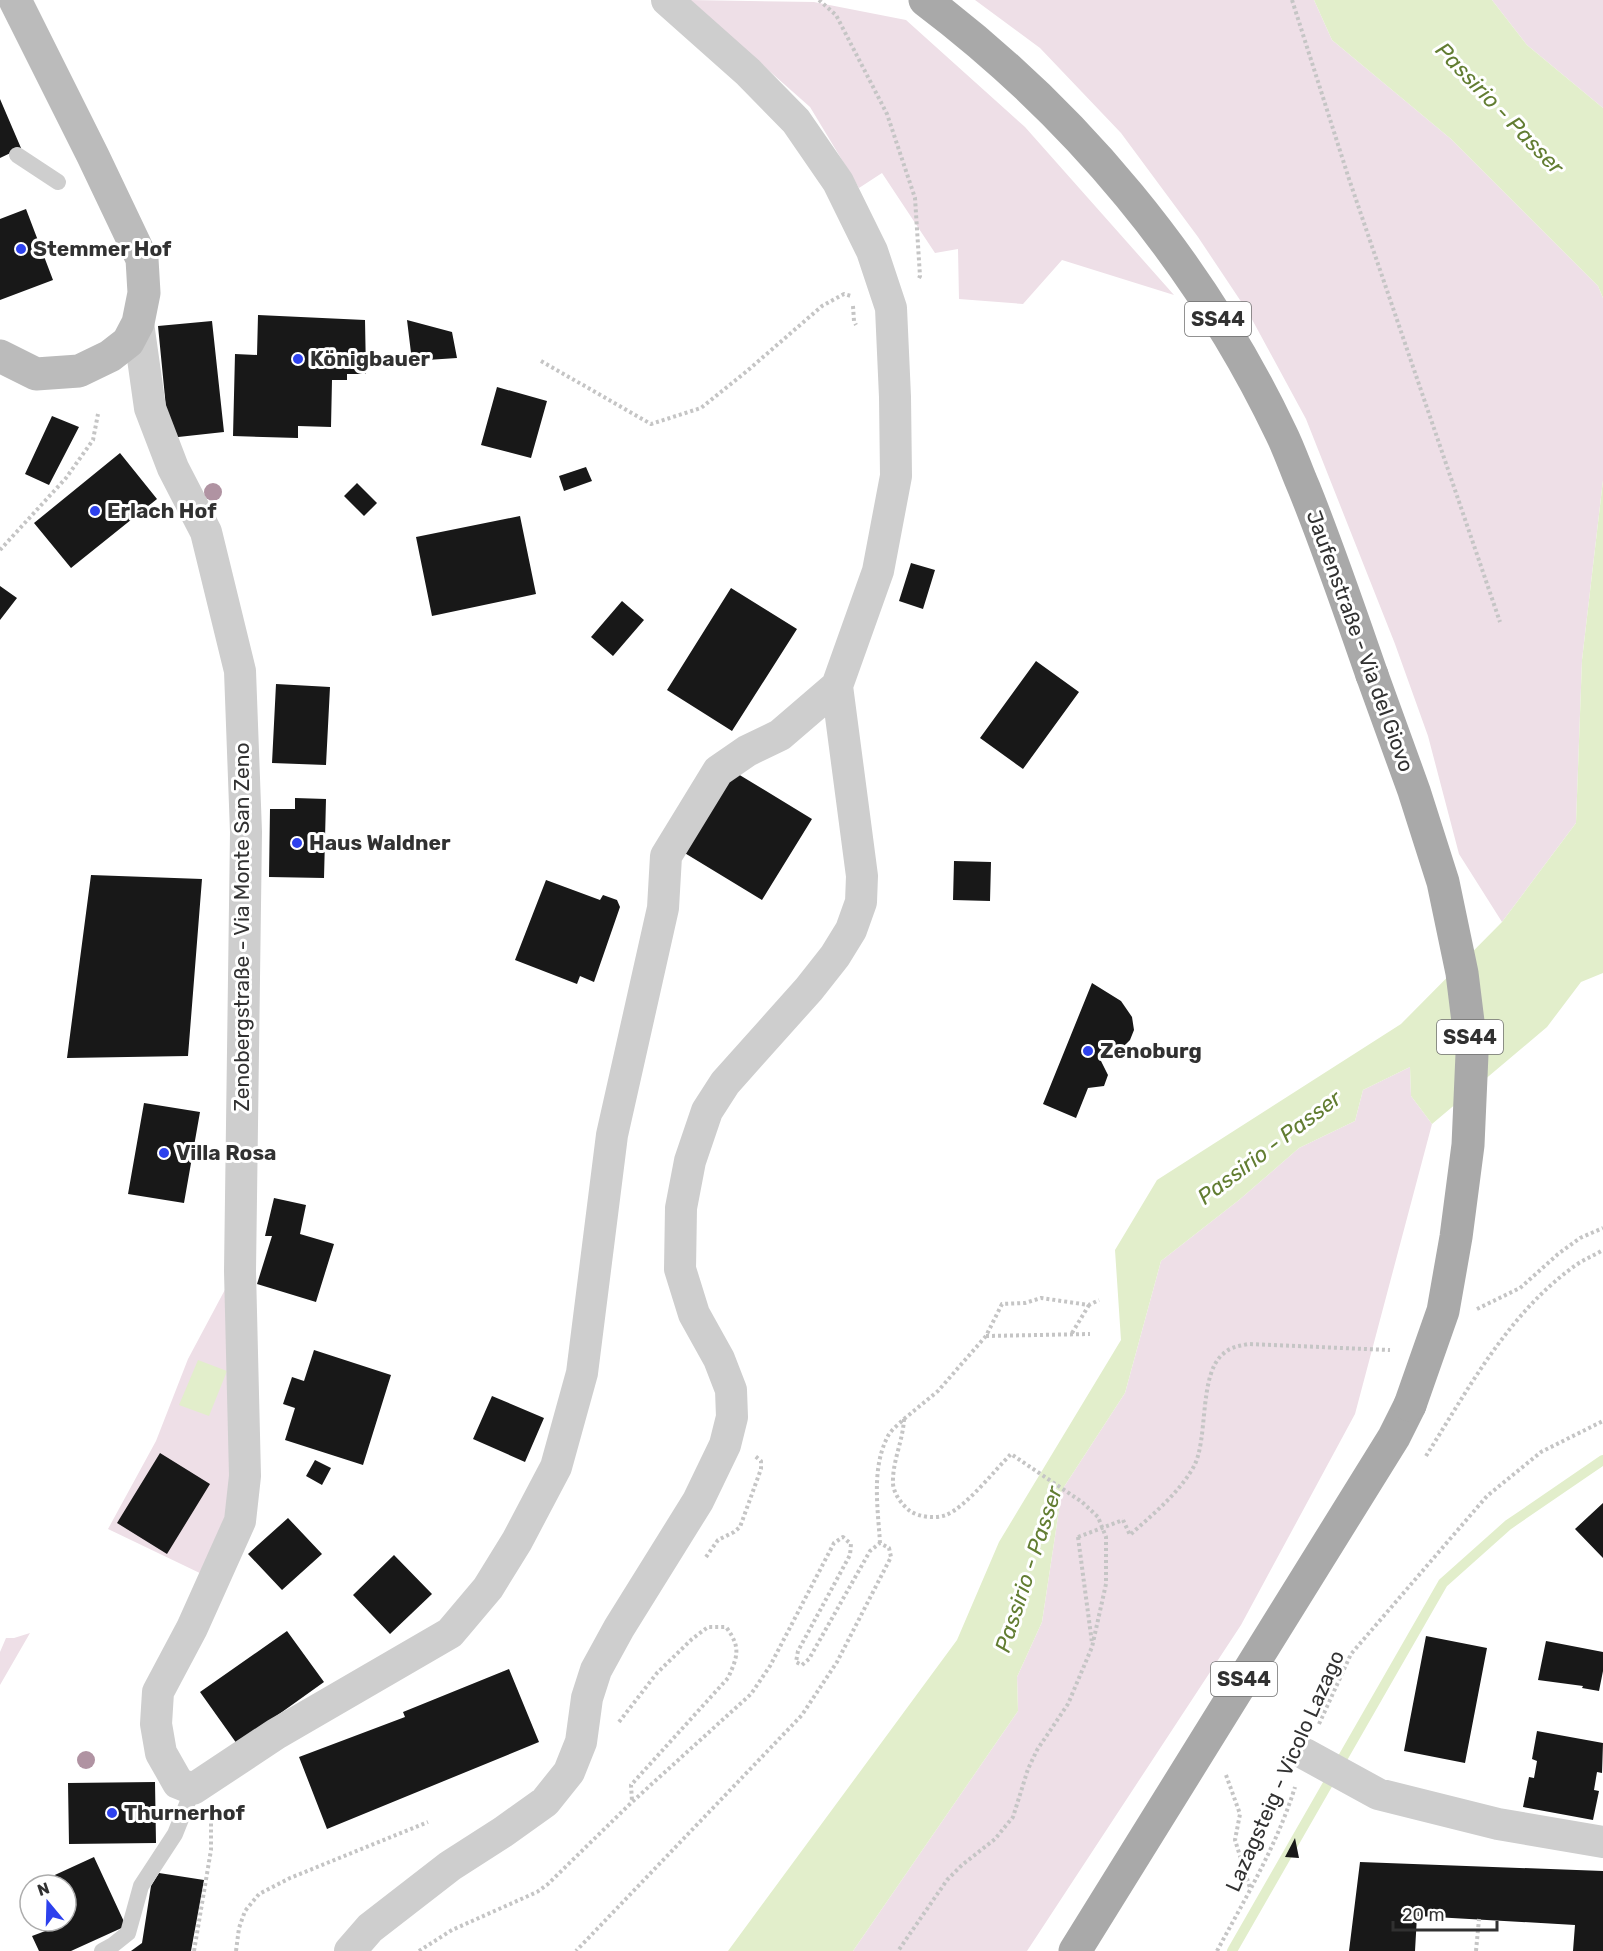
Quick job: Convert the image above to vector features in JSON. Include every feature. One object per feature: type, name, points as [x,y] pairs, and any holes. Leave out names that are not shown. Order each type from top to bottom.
[{"type":"main road","name":"Jaufenstraße - Via del Giovo","points":[[925,0],[1009,68],[1060,118],[1122,186],[1186,268],[1239,352],[1282,434],[1327,545],[1414,791],[1443,882],[1462,973],[1472,1053],[1468,1145],[1456,1237],[1443,1311],[1410,1405],[1394,1437],[1074,1951]]},
{"type":"street","points":[[0,356],[36,374],[79,371],[110,356],[128,342],[138,323],[144,293],[142,259],[15,0]]},
{"type":"street","points":[[350,1951],[370,1928],[450,1866],[544,1802],[569,1772],[581,1742],[587,1698],[596,1670],[619,1628],[698,1501],[725,1445],[732,1417],[731,1390],[719,1359],[694,1314],[680,1269],[681,1208],[690,1161],[707,1112],[725,1083],[809,989],[835,956],[851,930],[861,902],[862,876],[837,686],[878,571],[896,476],[891,308],[872,251],[838,182],[796,121],[747,72],[667,0]]},
{"type":"street","name":"Zenobergstraße - Via Monte San Zeno","points":[[138,323],[150,408],[173,468],[206,532],[240,671],[246,832],[240,1271],[245,1476],[240,1521],[192,1628],[158,1692],[156,1724],[161,1753],[178,1783],[193,1789]]},
{"type":"street","points":[[193,1789],[276,1734],[450,1633],[488,1588],[517,1541],[556,1467],[582,1373],[612,1135],[663,908],[666,856],[718,771],[747,751],[780,735],[837,686]]},
{"type":"street","points":[[1305,1754],[1378,1794],[1498,1824],[1603,1842]]},
{"type":"lane","points":[[16,154],[58,182]]},
{"type":"lane","points":[[102,1951],[128,1933],[141,1886],[174,1834],[193,1789]]},
{"type":"path","points":[[819,0],[836,15],[887,114],[915,198],[920,276],[912,292],[891,308]]},
{"type":"path","points":[[1292,0],[1353,191],[1500,622]]},
{"type":"path","points":[[541,361],[651,424],[701,408],[822,306],[844,294],[852,298],[854,321],[866,341],[873,344],[893,344]]},
{"type":"path","points":[[0,550],[66,478],[93,440],[98,414]]},
{"type":"path","points":[[1474,1310],[1520,1288],[1580,1238],[1603,1228]]},
{"type":"path","points":[[1422,1462],[1493,1350],[1522,1315],[1579,1263],[1603,1250]]},
{"type":"path","points":[[880,1543],[878,1472],[883,1447],[889,1434],[938,1391],[986,1336],[1002,1304],[1025,1303],[1041,1298],[1089,1305]]},
{"type":"path","points":[[1072,1334],[1089,1305],[1099,1300]]},
{"type":"path","points":[[986,1336],[1090,1334]]},
{"type":"path","points":[[1092,1647],[1078,1537],[1123,1520],[1130,1535],[1173,1496],[1194,1467],[1200,1444],[1207,1391],[1215,1366],[1222,1354],[1232,1348],[1248,1344],[1390,1350]]},
{"type":"path","points":[[898,1951],[947,1880],[995,1839],[1013,1817],[1028,1769],[1037,1750],[1068,1704],[1092,1647],[1106,1584],[1106,1537],[1098,1517],[1082,1502],[1011,1454],[963,1503],[946,1515],[931,1517],[916,1515],[906,1508],[893,1487],[904,1419]]},
{"type":"path","name":"Lazagsteig - Vicolo Lazago","points":[[1217,1951],[1286,1816],[1305,1754],[1351,1654],[1487,1496],[1541,1452],[1603,1421]]},
{"type":"path","points":[[419,1951],[452,1930],[537,1892],[548,1884],[632,1802],[751,1694],[770,1666],[834,1543],[843,1537],[851,1544],[850,1555],[798,1651],[796,1662],[802,1665],[809,1659],[870,1551],[880,1543]]},
{"type":"path","points":[[576,1951],[802,1715],[837,1662],[891,1557],[889,1548],[880,1543]]},
{"type":"path","points":[[1218,1780],[1224,1771],[1240,1814],[1235,1840],[1250,1889]]},
{"type":"path","points":[[193,1789],[211,1819],[211,1850],[194,1951]]},
{"type":"path","points":[[236,1951],[239,1928],[245,1911],[259,1894],[290,1878],[428,1822]]},
{"type":"path","points":[[1476,1951],[1479,1919]]},
{"type":"shaded area","points":[[689,0],[814,2],[906,20],[1025,127],[1174,295],[1062,260],[1023,304],[959,299],[958,249],[935,253],[882,173],[859,188],[810,107]]},
{"type":"shaded area","points":[[975,0],[1314,0],[1332,40],[1451,139],[1598,286],[1603,298],[1603,480],[1582,660],[1576,823],[1502,922],[1459,854],[1428,736],[1395,644],[1306,419],[1248,312],[1198,237],[1121,133],[1040,48]]},
{"type":"shaded area","points":[[1492,0],[1603,0],[1603,108],[1527,45]]},
{"type":"shaded area","points":[[1410,1067],[1411,1096],[1432,1124],[1355,1414],[1241,1625],[1027,1951],[853,1951],[1018,1711],[1017,1677],[1042,1622],[1062,1490],[1125,1393],[1161,1261],[1239,1200],[1299,1148],[1355,1121],[1363,1090]]},
{"type":"shaded area","points":[[228,1284],[233,1492],[206,1576],[108,1529],[156,1441],[188,1359]]},
{"type":"shaded area","points":[[30,1633],[0,1685],[0,1652],[6,1638]]},
{"type":"water","name":"Passirio - Passer","points":[[1314,0],[1492,0],[1527,45],[1603,108],[1603,298],[1598,286],[1451,139],[1332,40]]},
{"type":"water","name":"Passirio - Passer","points":[[1603,480],[1603,973],[1581,982],[1547,1027],[1432,1124],[1411,1096],[1410,1067],[1363,1090],[1355,1121],[1299,1148],[1239,1200],[1161,1261],[1125,1393],[1062,1490],[1042,1622],[1017,1677],[1018,1711],[853,1951],[728,1951],[957,1640],[999,1542],[1121,1340],[1115,1250],[1157,1180],[1401,1024],[1502,922],[1576,823],[1582,660]]},
{"type":"water","points":[[198,1360],[227,1371],[209,1416],[179,1405]]},
{"type":"building","points":[[0,99],[21,148],[0,158]]},
{"type":"building","name":"Stemmer Hof","points":[[26,209],[53,280],[0,300],[0,219]]},
{"type":"building","points":[[258,315],[365,320],[366,374],[347,374],[347,380],[332,380],[331,427],[298,426],[298,438],[233,436],[235,354],[257,355]]},
{"type":"building","points":[[407,320],[452,332],[457,358],[412,361]]},
{"type":"building","points":[[212,321],[224,432],[169,438],[158,326]]},
{"type":"building","points":[[497,387],[547,401],[531,458],[481,445]]},
{"type":"building","points":[[52,416],[79,427],[49,485],[25,474]]},
{"type":"building","name":"Erlach Hof","points":[[120,453],[157,499],[71,568],[34,523]]},
{"type":"building","points":[[586,467],[592,481],[564,491],[559,476]]},
{"type":"building","points":[[357,483],[377,503],[364,516],[344,496]]},
{"type":"building","points":[[520,516],[536,594],[432,616],[416,537]]},
{"type":"building","points":[[911,563],[935,570],[923,609],[899,601]]},
{"type":"building","points":[[0,586],[17,598],[0,620]]},
{"type":"building","points":[[731,588],[797,629],[732,731],[667,690]]},
{"type":"building","points":[[622,601],[644,620],[613,656],[591,637]]},
{"type":"building","points":[[1036,661],[1079,692],[1023,769],[980,738]]},
{"type":"building","points":[[276,684],[330,687],[326,765],[272,763]]},
{"type":"building","points":[[733,771],[812,819],[762,900],[683,852]]},
{"type":"building","name":"Haus Waldner","points":[[295,798],[326,799],[324,878],[269,877],[270,809],[295,809]]},
{"type":"building","points":[[954,861],[991,862],[990,901],[953,900]]},
{"type":"building","points":[[91,875],[202,879],[188,1056],[67,1058]]},
{"type":"building","points":[[546,880],[600,900],[603,895],[617,900],[620,907],[594,982],[580,976],[577,984],[515,960]]},
{"type":"building","name":"Zenoburg","points":[[1092,983],[1121,1001],[1132,1017],[1134,1030],[1130,1040],[1121,1049],[1108,1051],[1101,1061],[1108,1075],[1104,1086],[1088,1088],[1076,1118],[1043,1104]]},
{"type":"building","name":"Villa Rosa","points":[[144,1103],[200,1112],[184,1203],[128,1194]]},
{"type":"building","points":[[274,1198],[306,1205],[300,1234],[334,1244],[316,1302],[257,1284],[272,1236],[265,1236]]},
{"type":"building","points":[[314,1350],[391,1375],[363,1465],[285,1440],[295,1408],[283,1404],[292,1377],[304,1381]]},
{"type":"building","points":[[492,1396],[544,1418],[525,1462],[473,1439]]},
{"type":"building","points":[[160,1453],[210,1484],[167,1554],[117,1523]]},
{"type":"building","points":[[315,1460],[331,1468],[322,1485],[306,1476]]},
{"type":"building","points":[[1603,1503],[1603,1558],[1575,1529]]},
{"type":"building","points":[[288,1518],[322,1554],[282,1590],[248,1554]]},
{"type":"building","points":[[394,1555],[432,1594],[390,1634],[353,1595]]},
{"type":"building","points":[[287,1631],[324,1682],[237,1744],[200,1692]]},
{"type":"building","points":[[1426,1636],[1487,1648],[1465,1763],[1404,1751]]},
{"type":"building","points":[[1546,1641],[1603,1652],[1603,1671],[1599,1691],[1582,1688],[1583,1686],[1538,1680]]},
{"type":"building","points":[[509,1669],[539,1742],[327,1829],[299,1757],[405,1717],[403,1712]]},
{"type":"building","points":[[1537,1731],[1603,1743],[1602,1773],[1597,1772],[1594,1790],[1599,1791],[1593,1820],[1523,1807],[1529,1777],[1534,1778],[1537,1761],[1532,1759]]},
{"type":"building","name":"Thurnerhof","points":[[155,1782],[156,1843],[69,1844],[68,1783]]},
{"type":"building","points":[[1295,1838],[1299,1858],[1285,1857]]},
{"type":"building","points":[[94,1857],[126,1926],[71,1951],[39,1951],[32,1936],[40,1933],[78,1933],[78,1873],[59,1873]]},
{"type":"building","points":[[1360,1862],[1603,1871],[1603,1951],[1573,1951],[1575,1925],[1417,1916],[1415,1951],[1349,1951]]},
{"type":"building","points":[[159,1873],[204,1880],[191,1951],[131,1951],[142,1943],[151,1886]]},
{"type":"waterway","points":[[1232,1951],[1443,1583],[1508,1525],[1603,1460]]},
{"type":"place","name":"Stemmer Hof","points":[[21,249]]},
{"type":"place","name":"Königbauer","points":[[298,359]]},
{"type":"place","name":"Erlach Hof","points":[[95,511]]},
{"type":"place","name":"Haus Waldner","points":[[297,843]]},
{"type":"place","name":"Zenoburg","points":[[1088,1051]]},
{"type":"place","name":"Villa Rosa","points":[[164,1153]]},
{"type":"place","name":"Thurnerhof","points":[[112,1813]]}]
